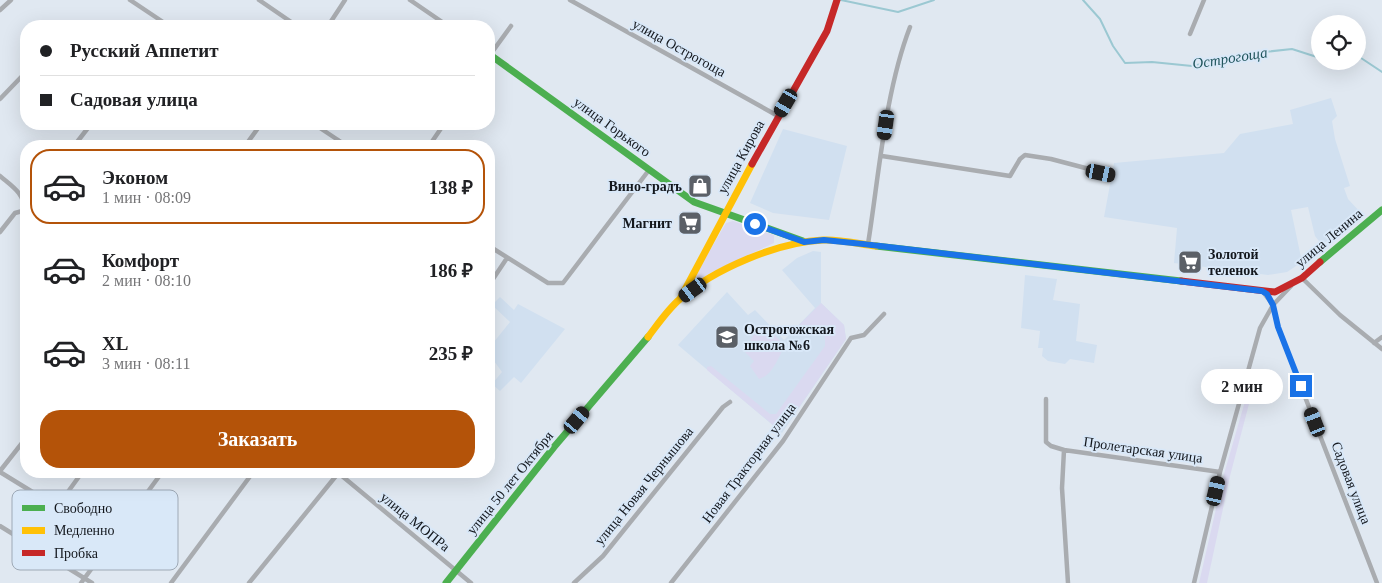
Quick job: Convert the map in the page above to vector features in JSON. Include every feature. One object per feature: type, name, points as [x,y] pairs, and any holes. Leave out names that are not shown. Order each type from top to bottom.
[{"type":"main road","name":"улица Кирова","points":[[680,299],[724,214],[818,48],[837,0]]},
{"type":"main road","name":"улица Горького","points":[[495,60],[694,202],[724,214]]},
{"type":"main road","name":"улица Ленина","points":[[1292,284],[1302,278],[1382,210]]},
{"type":"main road","name":"улица 50 лет Октября","points":[[724,214],[804,242]]},
{"type":"main road","name":"улица 50 лет Октября","points":[[446,583],[560,440],[680,299],[723,271],[774,249],[804,242],[824,240],[1262,291],[1275,292],[1292,284]]},
{"type":"street","points":[[1,7],[11,0]]},
{"type":"street","points":[[130,0],[160,20]]},
{"type":"street","points":[[259,0],[288,20]]},
{"type":"street","points":[[332,20],[345,0]]},
{"type":"street","points":[[410,0],[439,20]]},
{"type":"street","name":"улица Острогоща","points":[[570,0],[778,116]]},
{"type":"street","points":[[1190,34],[1204,0]]},
{"type":"street","points":[[495,48],[511,26]]},
{"type":"street","points":[[868,244],[900,53],[910,28]]},
{"type":"street","points":[[0,99],[20,78]]},
{"type":"street","points":[[79,140],[86,130]]},
{"type":"street","points":[[323,130],[338,140]]},
{"type":"street","points":[[882,156],[1010,176],[1020,160],[1026,156],[1051,159],[1112,175]]},
{"type":"street","points":[[495,250],[548,283],[563,283],[649,170]]},
{"type":"street","points":[[0,176],[20,193]]},
{"type":"street","points":[[0,232],[15,213],[20,212]]},
{"type":"street","points":[[495,277],[507,258]]},
{"type":"street","points":[[1302,278],[1340,315],[1382,349]]},
{"type":"street","points":[[1194,583],[1220,472],[1260,328],[1273,305],[1292,284]]},
{"type":"street","points":[[1262,291],[1267,294],[1273,305]]},
{"type":"street","points":[[1273,305],[1275,292]]},
{"type":"street","name":"Садовая улица","points":[[1273,305],[1278,327],[1377,583]]},
{"type":"street","name":"Новая Тракторная улица","points":[[671,583],[783,441],[851,338],[864,335],[884,314]]},
{"type":"street","points":[[1374,342],[1382,337]]},
{"type":"street","name":"Пролетарская улица","points":[[1046,399],[1046,442],[1051,446],[1064,450],[1220,472]]},
{"type":"street","name":"улица Новая Чернышова","points":[[574,583],[603,556],[723,407],[730,402]]},
{"type":"street","points":[[20,446],[0,471],[30,490]]},
{"type":"street","name":"Пролетарская улица","points":[[1064,450],[1062,488],[1068,583]]},
{"type":"street","points":[[69,490],[78,478]]},
{"type":"street","points":[[149,490],[158,478]]},
{"type":"street","points":[[172,583],[249,478]]},
{"type":"street","points":[[249,583],[333,478]]},
{"type":"street","name":"улица МОПРа","points":[[345,478],[471,583]]},
{"type":"street","points":[[0,526],[12,533]]},
{"type":"street","points":[[72,570],[92,583]]},
{"type":"street","points":[[81,583],[89,570]]},
{"type":"shaded area","points":[[1331,98],[1337,116],[1332,121],[1335,139],[1350,186],[1344,188],[1348,199],[1361,213],[1322,245],[1315,236],[1308,207],[1291,210],[1302,262],[1287,272],[1268,275],[1174,263],[1177,228],[1104,217],[1114,163],[1224,153],[1240,134],[1293,124],[1290,110]]},
{"type":"shaded area","points":[[783,129],[847,146],[829,220],[773,213],[750,203]]},
{"type":"shaded area","points":[[733,221],[774,235],[774,243],[712,272],[689,286],[726,223]]},
{"type":"shaded area","points":[[813,251],[821,252],[821,303],[844,325],[846,339],[782,433],[678,345],[727,292],[748,315],[755,310],[784,340],[815,308],[782,270],[797,258]]},
{"type":"shaded area","points":[[1025,275],[1057,279],[1053,300],[1080,304],[1076,341],[1097,345],[1094,363],[1070,359],[1065,364],[1048,361],[1042,356],[1043,348],[1038,348],[1040,331],[1021,328]]},
{"type":"shaded area","points":[[500,297],[514,310],[518,304],[565,329],[521,383],[514,377],[500,391],[495,387],[495,380],[502,372],[495,362],[495,341],[510,322],[495,308],[495,302]]},
{"type":"shaded area","points":[[821,303],[844,325],[846,339],[793,416],[784,411],[773,425],[707,370],[707,367],[711,366],[770,414],[776,414],[825,346],[825,337],[810,325],[797,327]]},
{"type":"shaded area","points":[[756,331],[774,335],[785,345],[772,370],[759,379],[750,366],[754,361],[745,352],[751,346],[751,339]]},
{"type":"shaded area","points":[[1252,377],[1254,385],[1230,476],[1207,583],[1199,583],[1224,474]]},
{"type":"waterway","name":"Острогоща","points":[[841,0],[898,12],[934,0]]},
{"type":"waterway","name":"Острогоща","points":[[1083,0],[1100,19],[1113,46],[1125,63],[1152,62],[1192,66],[1255,53],[1292,49],[1311,55]]},
{"type":"waterway","name":"Острогоща","points":[[1366,61],[1382,72]]},
{"type":"traffic: fast","points":[[495,58],[694,202],[803,241]]},
{"type":"traffic: fast","points":[[1320,262],[1382,210]]},
{"type":"traffic: fast","points":[[876,246],[1181,281]]},
{"type":"traffic: fast","points":[[446,583],[554,447],[648,337]]},
{"type":"traffic: slow","points":[[680,299],[752,164]]},
{"type":"traffic: slow","points":[[648,337],[671,307],[680,299],[710,277],[747,259],[786,246],[823,240],[876,246]]},
{"type":"traffic: jam","points":[[752,164],[827,31],[837,0]]},
{"type":"traffic: jam","points":[[1181,281],[1275,292],[1302,278],[1320,262]]},
{"type":"place","name":"Вино-градъ","points":[[700,186]]},
{"type":"place","name":"Магнит","points":[[690,223]]},
{"type":"place","name":"Золотой теленок","points":[[1190,262]]},
{"type":"place","name":"Острогожская школа №6","points":[[727,337]]},
{"type":"route","points":[[755,224],[804,242],[824,240],[863,244],[1262,291],[1267,294],[1273,305],[1278,327],[1301,386]]}]
